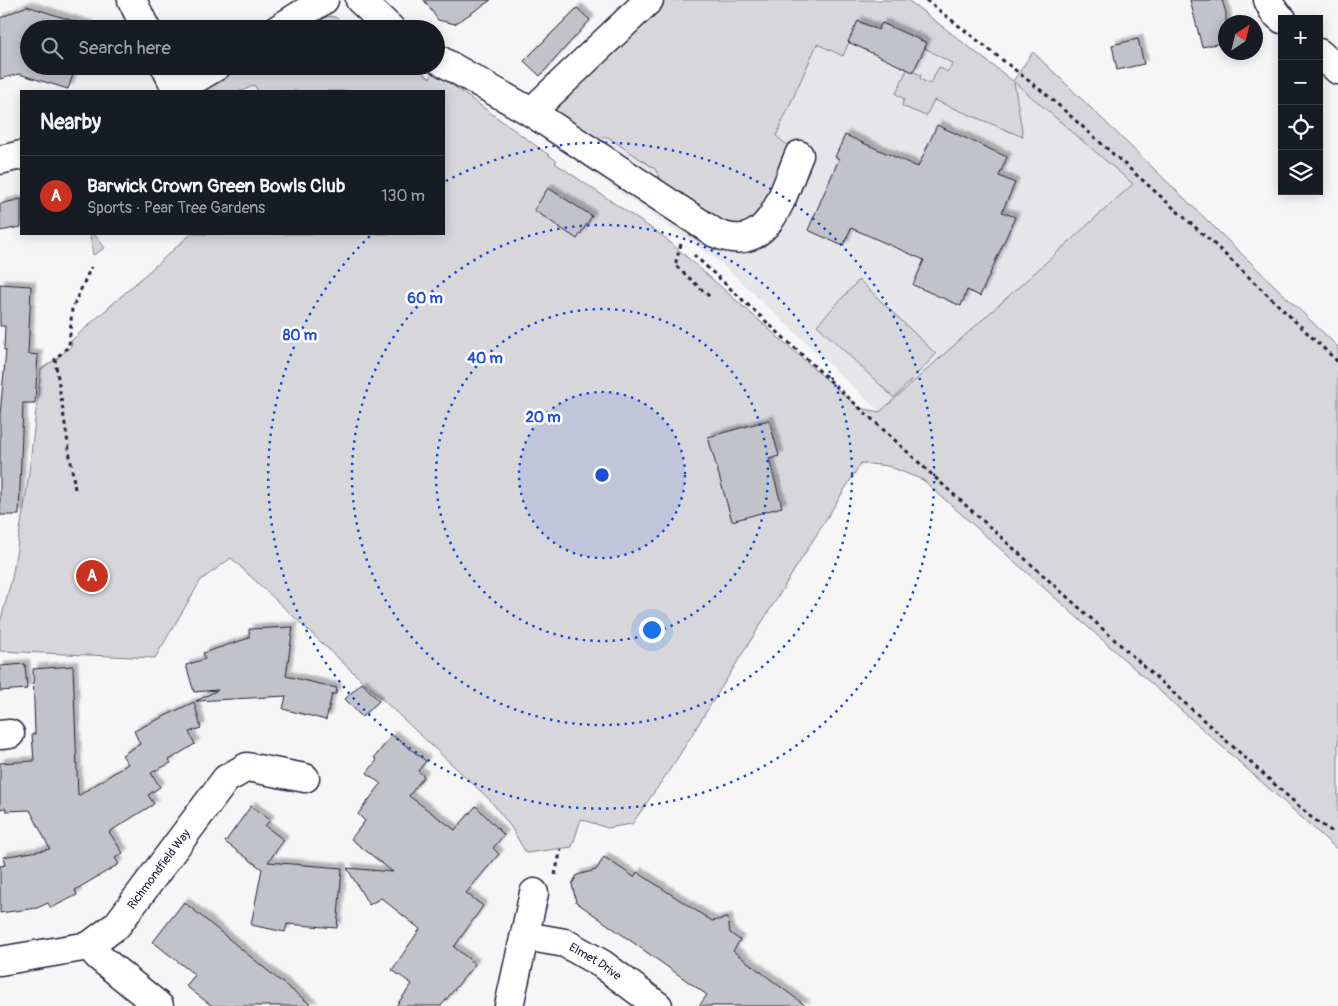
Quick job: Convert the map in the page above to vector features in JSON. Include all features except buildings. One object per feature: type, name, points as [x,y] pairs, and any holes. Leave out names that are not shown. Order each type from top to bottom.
[{"type":"street","points":[[132,0],[142,20]]},
{"type":"street","points":[[292,20],[324,0]]},
{"type":"street","points":[[360,0],[382,20]]},
{"type":"street","points":[[531,112],[649,0]]},
{"type":"street","points":[[1268,0],[1278,16]]},
{"type":"street","points":[[1323,57],[1338,70]]},
{"type":"street","points":[[445,63],[531,112],[715,233],[730,240],[746,240],[760,233],[772,218],[799,155]]},
{"type":"street","points":[[169,75],[176,90]]},
{"type":"street","points":[[178,90],[202,75]]},
{"type":"street","points":[[0,160],[20,155]]},
{"type":"street","name":"Richmondfield Way","points":[[0,961],[89,946],[116,924],[226,779],[247,767],[308,784]]},
{"type":"street","points":[[509,1006],[534,893]]},
{"type":"street","name":"Elmet Drive","points":[[525,936],[565,943],[602,964],[658,1006]]},
{"type":"street","points":[[89,946],[99,957],[158,1006]]},
{"type":"path","points":[[926,0],[1047,95],[1214,244],[1338,362]]},
{"type":"path","points":[[710,298],[675,265],[681,243],[940,482],[1312,818],[1334,833]]},
{"type":"path","points":[[75,489],[55,359],[69,346],[72,309],[91,267]]},
{"type":"shaded area","points":[[652,0],[908,0],[1013,82],[1133,184],[880,412],[720,262],[519,121]]},
{"type":"shaded area","points":[[652,0],[908,0],[1013,81],[1033,52],[1338,347],[1338,850],[923,480],[888,466],[861,463],[675,762],[632,824],[607,828],[581,819],[572,847],[526,853],[511,827],[490,800],[231,558],[201,580],[155,658],[0,651],[0,623],[12,578],[27,488],[41,369],[59,357],[72,345],[71,341],[190,235],[445,235],[445,90],[257,90],[254,85],[245,90],[199,90],[225,75],[425,75],[430,78],[432,75],[438,75],[557,161],[555,163],[664,237],[859,408],[880,412],[1133,184],[1014,82],[1023,137],[934,100],[926,116],[902,106],[904,99],[896,94],[907,69],[921,75],[920,79],[930,84],[939,67],[947,72],[953,64],[925,48],[926,43],[882,23],[878,30],[858,21],[843,56],[817,44],[776,136],[787,145],[791,154],[765,211],[746,228],[721,224],[665,186],[655,169],[608,137],[584,136],[543,108]]},
{"type":"shaded area","points":[[328,16],[339,20],[322,20]]},
{"type":"shaded area","points":[[90,235],[95,235],[105,248],[93,255]]},
{"type":"shaded area","points":[[859,280],[936,354],[894,398],[817,325]]},
{"type":"place","name":"Barwick Crown Green Bowls Club","points":[[92,576]]}]
